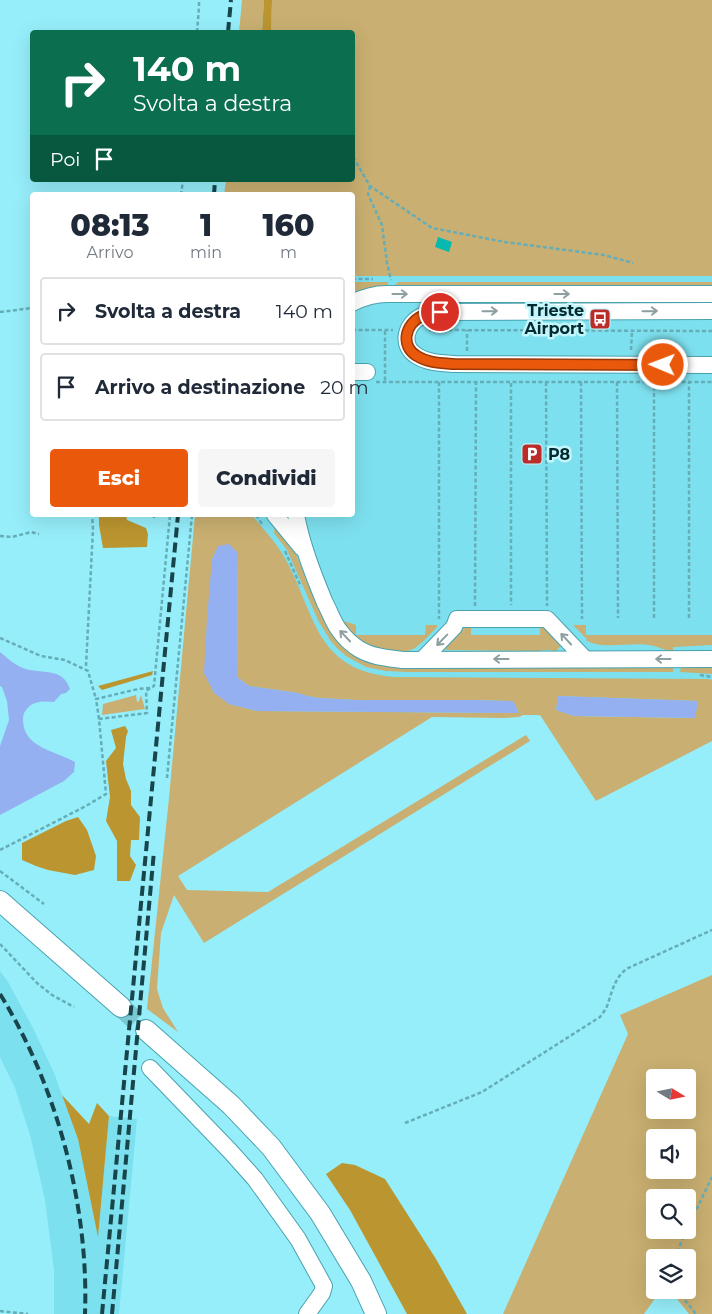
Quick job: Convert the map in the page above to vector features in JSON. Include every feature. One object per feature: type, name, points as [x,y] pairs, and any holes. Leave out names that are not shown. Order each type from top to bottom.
[{"type":"main road","points":[[0,901],[121,1007]]},
{"type":"main road","points":[[146,1030],[231,1105],[271,1147],[320,1214],[360,1281],[376,1314]]},
{"type":"lane","points":[[355,302],[376,294],[712,294]]},
{"type":"lane","points":[[712,311],[440,312],[422,316],[411,324],[406,335],[410,351],[424,360],[436,363],[712,365]]},
{"type":"lane","points":[[277,517],[305,552]]},
{"type":"lane","points":[[296,517],[305,552],[332,618],[347,640],[370,654],[403,660],[712,659]]},
{"type":"lane","points":[[423,659],[454,627],[457,619],[547,619],[585,659]]},
{"type":"lane","points":[[150,1068],[255,1179],[298,1239],[324,1286],[322,1293],[307,1314]]},
{"type":"path","points":[[197,30],[199,0]]},
{"type":"path","points":[[355,160],[370,186],[432,228],[505,242],[604,255],[633,263]]},
{"type":"path","points":[[370,186],[368,194],[382,225],[390,276]]},
{"type":"path","points":[[0,312],[30,308]]},
{"type":"path","points":[[355,330],[711,331]]},
{"type":"path","points":[[385,330],[385,382]]},
{"type":"path","points":[[363,375],[385,382],[712,382]]},
{"type":"path","points":[[439,382],[439,619]]},
{"type":"path","points":[[475,619],[476,382]]},
{"type":"path","points":[[511,382],[511,619]]},
{"type":"path","points":[[546,382],[547,619]]},
{"type":"path","points":[[581,382],[582,618]]},
{"type":"path","points":[[617,382],[618,618]]},
{"type":"path","points":[[654,382],[654,618]]},
{"type":"path","points":[[689,382],[689,618]]},
{"type":"path","points":[[86,666],[92,517]]},
{"type":"path","points":[[99,719],[147,712],[146,691],[154,686],[170,517]]},
{"type":"path","points":[[168,778],[192,517]]},
{"type":"path","points":[[0,536],[12,537],[31,532],[39,534]]},
{"type":"path","points":[[0,638],[41,656],[65,660],[88,671],[99,719],[106,794],[0,850]]},
{"type":"path","points":[[96,700],[138,689],[151,688]]},
{"type":"path","points":[[0,871],[44,904]]},
{"type":"path","points":[[405,1123],[482,1092],[600,1017],[608,1005],[618,976],[626,968],[712,930]]},
{"type":"path","points":[[0,944],[37,983],[52,995],[74,1006]]},
{"type":"path","points":[[696,1210],[712,1177]]},
{"type":"path","points":[[684,1299],[696,1314]]},
{"type":"path","points":[[0,1311],[28,1314]]},
{"type":"shaded area","points":[[242,0],[264,0],[262,30],[239,30]]},
{"type":"shaded area","points":[[264,0],[272,0],[271,30],[262,30]]},
{"type":"shaded area","points":[[272,0],[712,0],[712,276],[355,276],[355,192],[224,192],[226,182],[355,182],[355,30],[271,30]]},
{"type":"shaded area","points":[[355,269],[712,270],[712,718],[523,715],[519,717],[185,714],[195,517],[355,517]]},
{"type":"shaded area","points":[[355,282],[388,282],[388,286],[371,287],[355,292]]},
{"type":"shaded area","points":[[398,282],[712,282],[712,286],[395,286]]},
{"type":"shaded area","points":[[99,517],[126,517],[127,520],[146,528],[148,534],[147,547],[103,548]]},
{"type":"shaded area","points":[[195,517],[254,517],[283,555],[320,634],[332,650],[347,663],[367,672],[394,677],[712,680],[712,741],[596,801],[540,715],[503,718],[432,717],[178,876],[187,890],[268,892],[526,735],[530,741],[204,943],[174,895],[161,933],[157,989],[163,1008],[178,1032],[147,1009]],"holes":[[[238,553],[237,677],[249,686],[319,698],[513,701],[519,713],[257,711],[229,704]],[[559,696],[697,701],[694,718],[574,716],[556,710]]]},
{"type":"shaded area","points":[[275,524],[294,550],[328,628],[348,650],[372,663],[391,666],[673,667],[673,672],[407,672],[386,671],[366,667],[346,656],[330,640],[318,620],[287,550],[274,533]]},
{"type":"shaded area","points":[[229,544],[238,553],[237,677],[249,686],[319,698],[513,701],[519,713],[257,711],[229,704],[214,693],[204,673],[212,559],[218,546]]},
{"type":"shaded area","points":[[344,621],[356,625],[356,635],[425,635],[426,625],[437,625],[437,627],[425,640],[411,650],[396,651],[380,649],[366,643],[348,629]]},
{"type":"shaded area","points":[[471,624],[471,635],[540,635],[540,625],[542,625],[561,646],[556,651],[445,649],[445,646],[462,629]]},
{"type":"shaded area","points":[[573,625],[586,625],[586,635],[712,635],[712,645],[673,647],[673,651],[642,644],[599,645],[586,640]]},
{"type":"shaded area","points":[[0,652],[20,667],[50,672],[62,677],[66,682],[70,689],[66,693],[61,694],[54,702],[42,702],[31,705],[24,713],[23,721],[25,730],[35,743],[42,748],[75,762],[74,772],[64,781],[0,815],[0,746],[9,720],[7,701],[0,686]]},
{"type":"shaded area","points":[[712,666],[712,674],[680,672],[681,667]]},
{"type":"shaded area","points":[[153,671],[152,675],[102,690],[98,686]]},
{"type":"shaded area","points":[[136,695],[137,702],[141,695],[145,709],[102,715],[103,704]]},
{"type":"shaded area","points":[[558,696],[698,701],[695,718],[574,716],[556,710]]},
{"type":"shaded area","points":[[125,726],[128,731],[123,764],[131,791],[131,805],[140,817],[139,840],[131,840],[130,856],[136,865],[130,881],[117,881],[117,841],[106,821],[110,797],[106,761],[116,748],[111,730]]},
{"type":"shaded area","points":[[78,817],[87,830],[96,856],[94,870],[75,875],[48,870],[22,860],[22,843]]},
{"type":"shaded area","points":[[0,971],[33,1028],[54,1073],[78,1139],[98,1235],[109,1116],[137,1119],[119,1314],[54,1314],[54,1270],[45,1200],[30,1135],[15,1088],[0,1057]]},
{"type":"shaded area","points":[[712,975],[712,1314],[689,1314],[677,1299],[696,1299],[696,1249],[646,1249],[646,1299],[655,1299],[644,1314],[503,1314],[628,1034],[620,1015]]},
{"type":"shaded area","points":[[62,1095],[89,1124],[97,1103],[109,1116],[98,1237],[78,1139]]},
{"type":"shaded area","points":[[342,1163],[355,1165],[385,1179],[436,1259],[467,1314],[407,1314],[350,1210],[326,1174]]},
{"type":"building","points":[[438,237],[452,242],[449,252],[435,247]]},
{"type":"tunnel","points":[[121,1007],[146,1030]]},
{"type":"railway","points":[[228,30],[231,0]]},
{"type":"railway","points":[[214,192],[215,182]]},
{"type":"railway","points":[[102,1314],[178,517]]},
{"type":"railway","points":[[112,1314],[154,851]]},
{"type":"railway","points":[[0,994],[38,1068],[53,1107],[65,1148],[75,1190],[81,1231],[85,1273],[85,1314]]},
{"type":"place","name":"Trieste Airport","points":[[600,319]]},
{"type":"place","name":"P8","points":[[532,454]]},
{"type":"route","points":[[440,312],[422,316],[411,324],[407,330],[406,340],[410,351],[424,360],[454,364],[663,365]]}]
